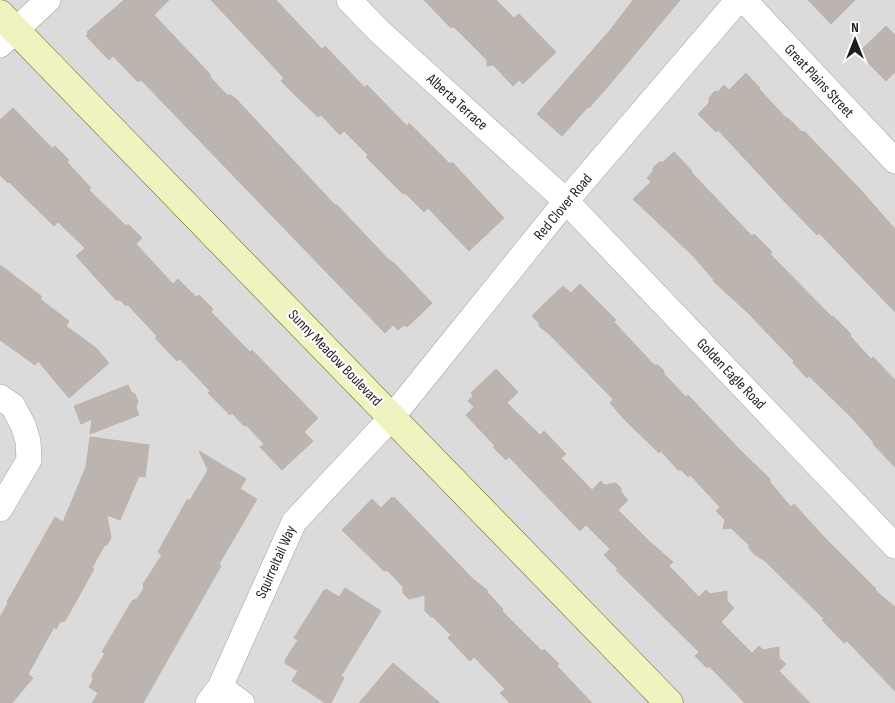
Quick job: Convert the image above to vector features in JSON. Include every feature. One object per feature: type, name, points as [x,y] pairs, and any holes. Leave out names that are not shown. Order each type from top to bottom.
[{"type":"street","points":[[5,30],[48,0]]},
{"type":"street","name":"Alberta Terrace","points":[[349,0],[379,32],[566,201]]},
{"type":"street","name":"Red Clover Road","points":[[392,417],[566,201],[738,0]]},
{"type":"street","name":"Great Plains Street","points":[[744,0],[892,152]]},
{"type":"street","name":"Sunny Meadow Boulevard","points":[[5,30],[392,417],[670,703]]},
{"type":"street","name":"Golden Eagle Road","points":[[566,201],[895,546]]},
{"type":"street","points":[[0,397],[13,406],[23,425],[28,441],[30,460],[0,509]]},
{"type":"street","name":"Squirreltail Way","points":[[214,695],[294,522],[392,417]]},
{"type":"street","points":[[214,695],[242,703]]},
{"type":"shaded area","points":[[0,0],[895,0],[895,703],[0,703]]},
{"type":"building","points":[[124,0],[169,0],[154,15],[210,74],[210,77],[227,95],[231,95],[237,100],[335,205],[432,303],[407,327],[404,325],[398,330],[393,325],[385,333],[141,80],[138,82],[113,56],[109,60],[86,36],[87,32]]},
{"type":"building","points":[[211,0],[276,0],[322,49],[325,46],[365,88],[367,85],[407,126],[409,123],[450,164],[452,162],[504,218],[469,251],[428,208],[424,212],[405,193],[403,194],[366,157],[368,155],[344,131],[340,135],[321,115],[318,117],[298,98],[281,81],[284,78]]},
{"type":"building","points":[[424,0],[496,0],[514,18],[519,14],[556,52],[523,84],[519,80],[513,86],[493,65],[487,66],[487,60],[453,26],[451,28]]},
{"type":"building","points":[[633,0],[680,0],[610,84],[562,136],[537,114],[611,29]]},
{"type":"building","points":[[808,0],[855,0],[831,24]]},
{"type":"building","points":[[886,26],[895,35],[895,72],[886,81],[858,53]]},
{"type":"building","points":[[746,73],[786,118],[802,132],[804,131],[858,187],[895,229],[895,312],[819,233],[817,235],[718,130],[716,132],[698,114],[709,103],[709,98],[715,91],[718,92],[724,85],[729,90]]},
{"type":"building","points":[[13,108],[52,148],[55,146],[69,160],[67,162],[91,188],[89,190],[125,225],[129,225],[142,238],[136,244],[173,284],[178,279],[196,297],[199,295],[213,309],[211,312],[250,352],[252,350],[318,418],[304,432],[313,441],[282,470],[260,447],[264,444],[246,425],[244,426],[232,413],[230,415],[208,393],[210,391],[180,359],[177,361],[155,338],[157,336],[127,304],[126,306],[120,300],[116,300],[76,256],[85,248],[58,222],[54,226],[0,175],[0,120]]},
{"type":"building","points":[[674,152],[752,236],[754,234],[772,252],[770,254],[851,334],[850,336],[871,359],[873,357],[895,380],[895,467],[853,419],[809,376],[807,378],[793,363],[794,361],[747,312],[713,281],[693,256],[633,199],[651,182],[647,178],[653,171],[653,168]]},
{"type":"building","points":[[0,265],[41,296],[41,300],[69,321],[66,326],[96,348],[109,363],[69,398],[38,361],[35,365],[0,340]]},
{"type":"building","points":[[580,284],[616,320],[614,322],[654,365],[658,365],[686,397],[688,395],[770,479],[770,482],[791,507],[794,504],[875,590],[895,607],[895,691],[847,641],[844,643],[822,620],[824,619],[765,561],[754,554],[749,545],[731,528],[723,529],[725,520],[716,511],[720,507],[690,475],[688,477],[681,470],[678,470],[661,451],[659,453],[624,419],[610,403],[613,399],[539,326],[539,323],[532,316],[563,286],[571,293]]},
{"type":"building","points":[[496,369],[518,392],[507,403],[540,435],[544,431],[566,454],[561,458],[592,490],[601,481],[604,485],[616,483],[621,488],[621,492],[628,500],[618,510],[673,562],[669,566],[699,597],[706,590],[710,594],[727,591],[727,601],[734,608],[721,622],[752,653],[759,646],[763,650],[779,647],[779,658],[786,664],[779,671],[810,703],[745,703],[709,666],[707,668],[695,656],[699,652],[616,570],[618,569],[604,555],[610,549],[586,525],[580,531],[509,457],[506,460],[493,447],[495,446],[466,415],[474,407],[468,401],[473,396],[471,393]]},
{"type":"building","points":[[128,385],[138,402],[136,407],[139,415],[90,434],[92,419],[81,424],[74,406]]},
{"type":"building","points":[[90,437],[149,445],[145,477],[139,476],[120,520],[107,515],[111,538],[107,545],[104,546],[92,568],[94,569],[65,621],[60,622],[56,629],[54,627],[28,674],[33,678],[12,703],[0,703],[0,617],[55,517],[63,522],[86,467]]},
{"type":"building","points":[[199,451],[246,479],[240,489],[257,499],[143,703],[92,703],[98,693],[89,687],[93,680],[92,675],[105,653],[102,652],[132,601],[137,599],[144,588],[143,584],[162,555],[158,552],[187,500],[190,500],[208,470]]},
{"type":"building","points":[[392,497],[472,578],[488,591],[503,609],[502,611],[542,651],[544,649],[559,664],[557,666],[592,703],[510,703],[500,693],[505,689],[474,657],[470,661],[448,638],[451,635],[425,611],[425,595],[409,599],[403,593],[403,587],[387,570],[384,571],[342,530],[372,499],[381,508]]},
{"type":"building","points":[[345,588],[381,611],[341,676],[344,678],[331,703],[325,703],[292,681],[298,671],[285,663],[285,660],[298,640],[294,638],[324,590],[326,589],[339,597]]},
{"type":"building","points":[[393,663],[440,703],[359,703]]}]
